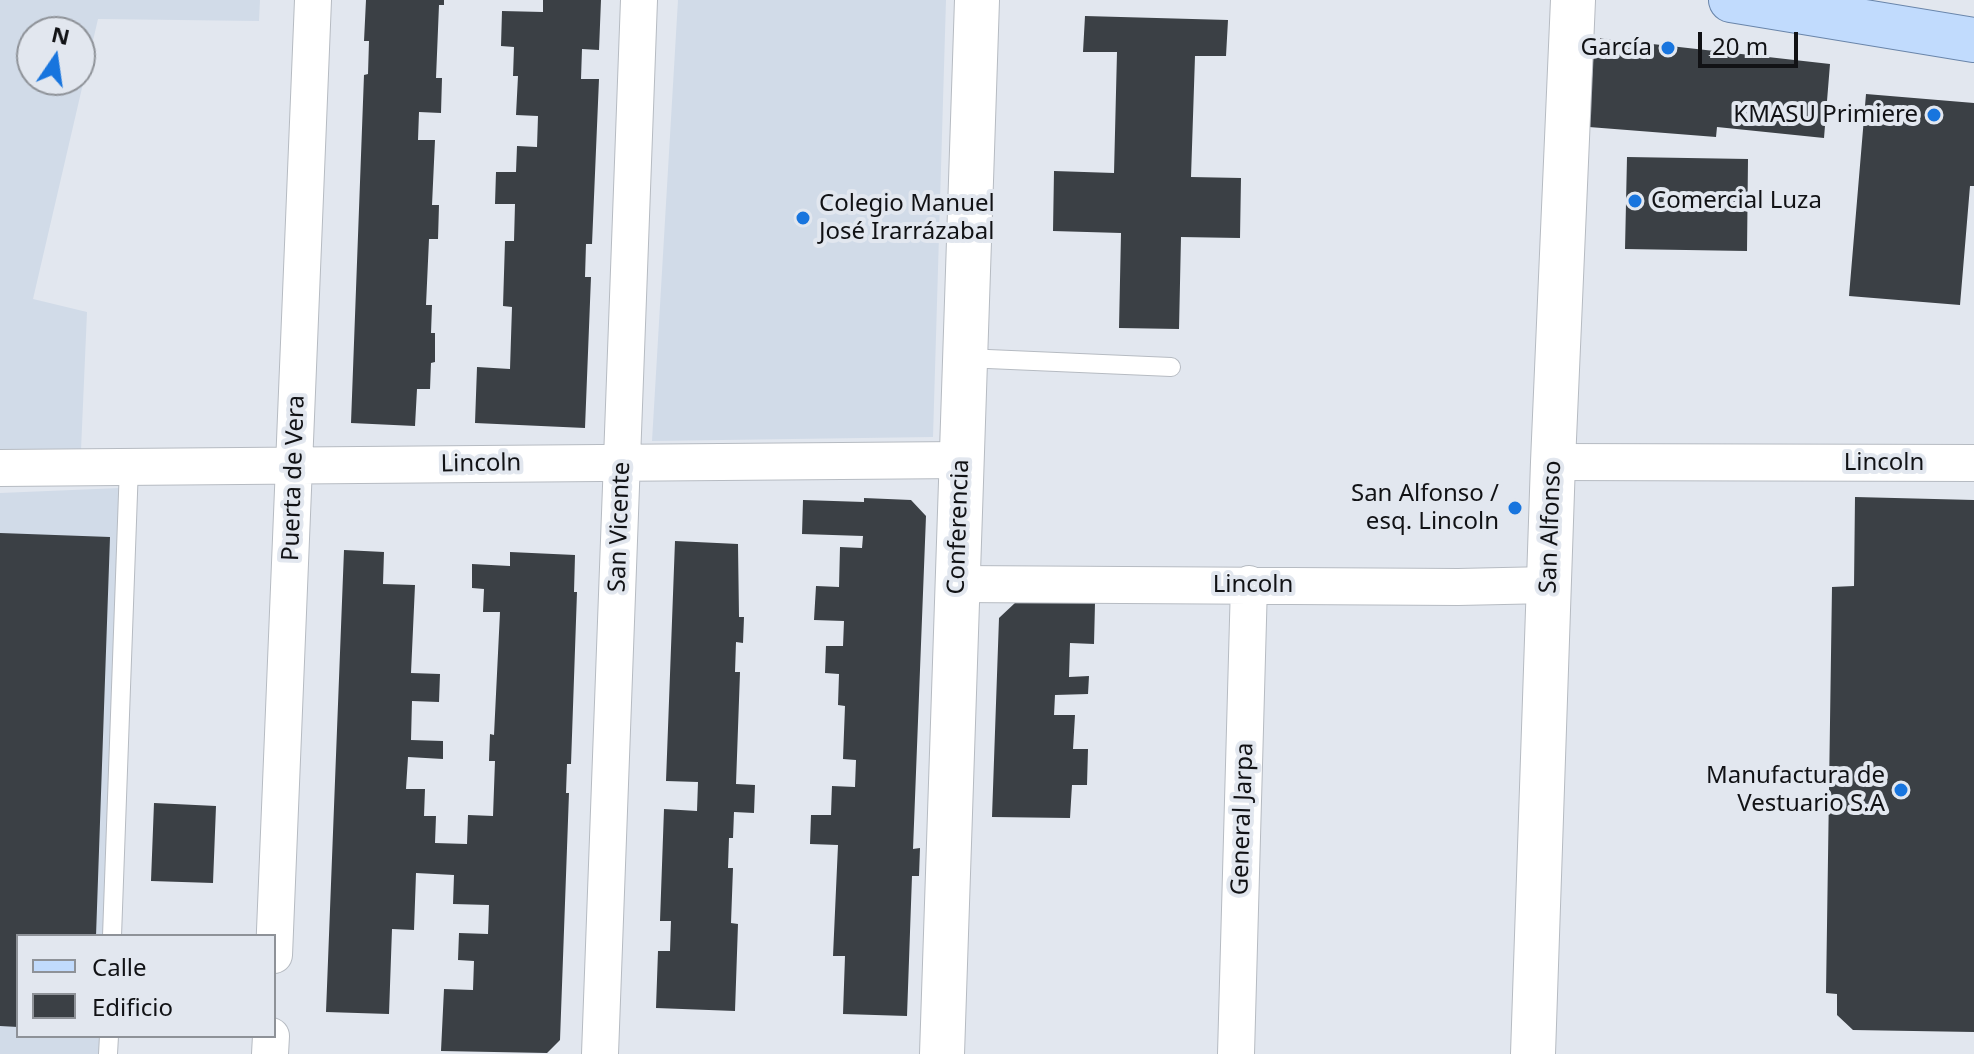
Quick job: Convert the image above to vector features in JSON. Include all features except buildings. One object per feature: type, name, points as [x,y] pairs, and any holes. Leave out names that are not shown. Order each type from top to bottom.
[{"type":"main road","points":[[1731,0],[1974,40]]},
{"type":"street","name":"Puerta de Vera","points":[[275,934],[313,0]]},
{"type":"street","name":"San Vicente","points":[[600,1054],[639,0]]},
{"type":"street","name":"Conferencia","points":[[942,1054],[977,0]]},
{"type":"street","name":"San Alfonso","points":[[1533,1054],[1553,462],[1573,0]]},
{"type":"street","name":"Lincoln","points":[[0,468],[961,460]]},
{"type":"street","name":"Lincoln","points":[[1553,462],[1974,463]]},
{"type":"street","name":"Lincoln","points":[[957,584],[1549,585]]},
{"type":"street","name":"General Jarpa","points":[[1236,1054],[1249,584]]},
{"type":"lane","points":[[965,358],[1171,367]]},
{"type":"lane","points":[[112,934],[129,466]]},
{"type":"shaded area","points":[[0,0],[260,0],[259,21],[98,19],[96,28],[96,16],[16,16],[16,96],[80,96],[33,299],[87,312],[81,450],[0,451]]},
{"type":"shaded area","name":"Colegio Manuel José Irarrázabal","points":[[678,0],[946,0],[933,437],[652,441]]},
{"type":"shaded area","points":[[120,488],[105,934],[16,934],[16,1038],[102,1038],[101,1054],[0,1054],[0,493]]},
{"type":"place","name":"García","points":[[1668,48]]},
{"type":"place","name":"KMASU Primiere","points":[[1934,115]]},
{"type":"place","name":"Comercial Luza","points":[[1635,201]]},
{"type":"place","name":"Colegio Manuel José Irarrázabal","points":[[803,218]]},
{"type":"place","name":"San Alfonso / esq. Lincoln","points":[[1515,508]]},
{"type":"place","name":"Manufactura de Vestuario S.A","points":[[1901,790]]}]
